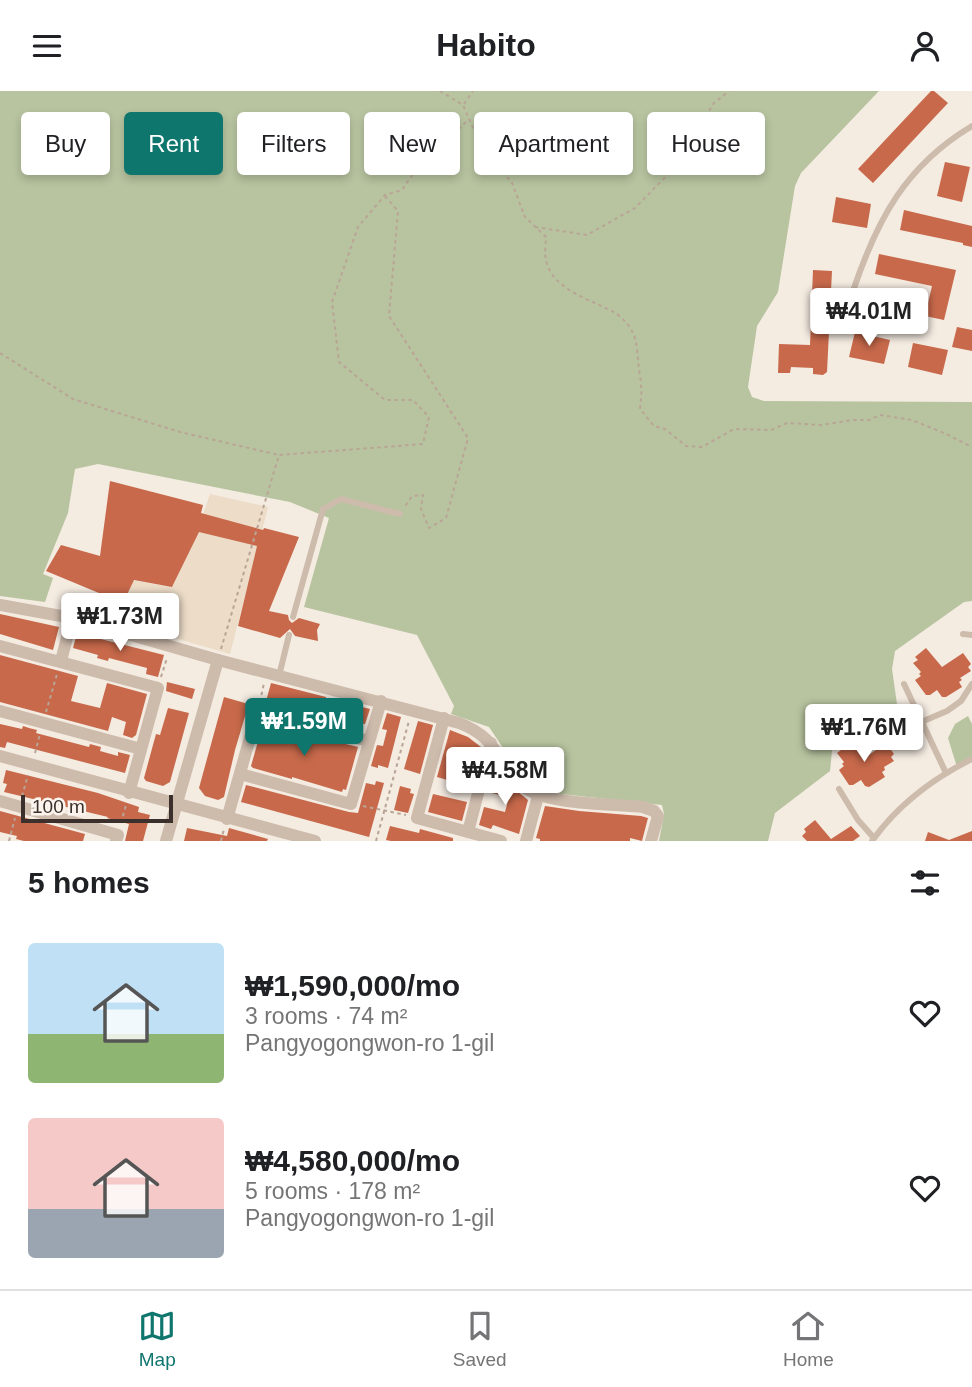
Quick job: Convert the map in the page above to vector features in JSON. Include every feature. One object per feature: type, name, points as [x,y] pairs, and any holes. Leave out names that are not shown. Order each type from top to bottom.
[{"type":"street","points":[[0,605],[72,618],[470,727],[491,743],[523,787],[538,796],[643,807],[654,811],[657,816],[651,841]]},
{"type":"street","points":[[61,661],[72,618]]},
{"type":"street","points":[[0,646],[158,688],[129,793]]},
{"type":"street","points":[[166,841],[218,660]]},
{"type":"street","points":[[240,774],[351,804],[381,701]]},
{"type":"street","points":[[0,711],[141,749]]},
{"type":"street","points":[[227,819],[257,713],[369,741]]},
{"type":"street","points":[[444,718],[417,818],[501,841]]},
{"type":"street","points":[[468,832],[491,743]]},
{"type":"street","points":[[0,756],[129,793],[315,841]]},
{"type":"street","points":[[526,841],[538,796]]},
{"type":"street","points":[[0,801],[117,838]]},
{"type":"lane","points":[[853,291],[885,212],[905,183],[934,153],[972,126]]},
{"type":"lane","points":[[851,270],[861,267]]},
{"type":"lane","points":[[293,617],[323,509],[341,499],[401,513]]},
{"type":"lane","points":[[963,634],[972,635]]},
{"type":"lane","points":[[273,674],[289,635]]},
{"type":"lane","points":[[904,684],[946,773]]},
{"type":"lane","points":[[862,739],[869,741],[886,737],[954,707],[972,684]]},
{"type":"lane","points":[[839,789],[873,840],[907,804],[946,773],[972,759]]},
{"type":"path","points":[[440,91],[463,105],[480,144],[512,184],[525,217],[546,237],[546,260],[551,272],[561,284],[617,314],[637,338],[643,387],[640,409],[654,426],[665,429],[686,446],[702,447],[734,429],[771,430],[787,423],[821,425],[869,420],[880,415],[912,420],[972,447]]},
{"type":"path","points":[[463,105],[473,91]]},
{"type":"path","points":[[534,227],[587,235],[635,208],[680,162],[713,104],[729,91]]},
{"type":"path","points":[[0,353],[73,399],[180,432],[279,455],[423,445],[429,417],[413,400],[385,400],[339,362],[332,302],[358,227],[385,195],[402,190],[422,161],[445,135],[457,131],[468,120]]},
{"type":"path","points":[[385,195],[398,211],[390,316],[468,438],[446,518],[429,528],[421,509],[423,495],[412,496],[401,513]]},
{"type":"path","points":[[218,660],[279,455]]},
{"type":"path","points":[[158,688],[171,646]]},
{"type":"path","points":[[9,841],[61,661]]},
{"type":"path","points":[[257,713],[273,674]]},
{"type":"path","points":[[376,841],[412,710]]},
{"type":"path","points":[[117,838],[129,793]]},
{"type":"path","points":[[351,804],[417,818]]},
{"type":"green space","points":[[0,91],[879,91],[801,173],[795,186],[778,292],[757,326],[748,387],[752,397],[764,401],[972,402],[972,601],[964,602],[895,651],[892,669],[897,704],[834,731],[830,771],[775,813],[768,841],[659,841],[664,814],[662,805],[552,793],[526,782],[489,727],[451,714],[454,706],[417,635],[304,607],[329,518],[290,502],[98,464],[75,469],[68,513],[43,574],[53,578],[45,602],[0,596]]},
{"type":"green space","points":[[968,716],[972,724],[972,759],[957,767],[948,738],[955,724]]},
{"type":"shaded area","points":[[210,494],[268,507],[230,654],[102,617],[112,577],[172,587],[193,544]]},
{"type":"building","points":[[931,91],[948,103],[873,183],[858,169]]},
{"type":"building","points":[[945,162],[970,167],[962,202],[937,196]]},
{"type":"building","points":[[836,197],[871,204],[867,228],[832,222]]},
{"type":"building","points":[[904,210],[972,226],[972,247],[900,230]]},
{"type":"building","points":[[879,254],[956,270],[944,320],[925,316],[932,286],[875,274]]},
{"type":"building","points":[[813,270],[832,271],[827,372],[823,375],[813,374],[813,368],[791,367],[790,373],[778,373],[779,344],[810,345]]},
{"type":"building","points":[[957,327],[972,330],[972,351],[952,347]]},
{"type":"building","points":[[855,332],[890,340],[884,364],[849,357]]},
{"type":"building","points":[[913,343],[948,350],[942,375],[908,367]]},
{"type":"building","points":[[110,481],[203,505],[201,513],[299,537],[269,611],[288,615],[292,623],[299,618],[320,624],[317,630],[318,641],[295,636],[290,629],[280,638],[238,626],[257,546],[199,532],[172,587],[134,580],[123,603],[46,571],[61,545],[100,556]]},
{"type":"building","points":[[0,614],[59,627],[53,650],[0,634]]},
{"type":"building","points":[[77,633],[164,655],[158,677],[146,674],[147,668],[109,658],[108,661],[97,658],[98,655],[73,648]]},
{"type":"building","points":[[926,648],[942,667],[963,653],[971,664],[968,667],[971,671],[960,678],[962,687],[946,697],[942,697],[937,690],[926,695],[915,680],[921,676],[921,672],[913,663],[918,660],[915,657]]},
{"type":"building","points":[[0,655],[78,676],[71,701],[100,708],[107,683],[147,694],[136,735],[132,738],[123,735],[126,722],[112,717],[108,731],[0,702]]},
{"type":"building","points":[[167,682],[195,689],[192,699],[166,691]]},
{"type":"building","points":[[271,683],[326,697],[326,700],[353,708],[354,705],[370,709],[365,724],[342,721],[341,725],[325,721],[326,717],[300,710],[298,714],[265,705]]},
{"type":"building","points":[[224,697],[252,705],[246,713],[224,797],[218,800],[205,796],[199,788]]},
{"type":"building","points":[[168,708],[189,713],[170,782],[163,786],[144,778],[156,734],[160,735]]},
{"type":"building","points":[[387,713],[401,717],[388,768],[378,765],[378,768],[371,766],[377,745],[383,746],[387,730],[382,729]]},
{"type":"building","points":[[418,721],[433,725],[420,774],[404,769]]},
{"type":"building","points":[[0,724],[22,729],[23,726],[37,730],[36,733],[89,747],[90,744],[101,747],[100,751],[118,756],[118,752],[130,755],[125,773],[7,742],[5,748],[0,747]]},
{"type":"building","points":[[263,724],[358,747],[346,790],[343,789],[342,792],[253,768],[251,766]]},
{"type":"building","points":[[450,730],[468,737],[481,747],[471,787],[437,777]]},
{"type":"building","points":[[850,738],[866,757],[886,743],[894,754],[891,757],[894,761],[884,767],[882,772],[885,777],[869,787],[861,780],[849,785],[839,770],[844,766],[844,762],[837,753],[841,750],[839,747]]},
{"type":"building","points":[[6,770],[98,793],[139,807],[138,812],[150,815],[143,841],[125,841],[129,824],[4,792],[7,784],[3,783]]},
{"type":"building","points":[[493,770],[499,772],[505,781],[528,800],[519,834],[493,825],[491,829],[479,825],[484,807],[505,812],[509,797],[487,792]]},
{"type":"building","points":[[376,781],[384,783],[369,837],[241,802],[246,785],[358,813],[366,783],[375,785]]},
{"type":"building","points":[[400,786],[411,789],[410,793],[414,794],[408,813],[394,810]]},
{"type":"building","points":[[433,794],[467,802],[462,821],[428,812]]},
{"type":"building","points":[[545,806],[648,818],[642,841],[630,838],[630,841],[540,841],[536,838]]},
{"type":"building","points":[[0,811],[85,834],[83,841],[16,839],[17,836],[0,832]]},
{"type":"building","points":[[815,820],[831,839],[851,826],[860,836],[853,841],[807,841],[802,836],[806,832],[804,829]]},
{"type":"building","points":[[390,826],[419,833],[420,829],[453,838],[453,841],[386,840]]},
{"type":"building","points":[[187,828],[227,836],[229,828],[268,839],[184,841]]},
{"type":"building","points":[[972,831],[972,841],[925,841],[928,832],[949,840]]}]
